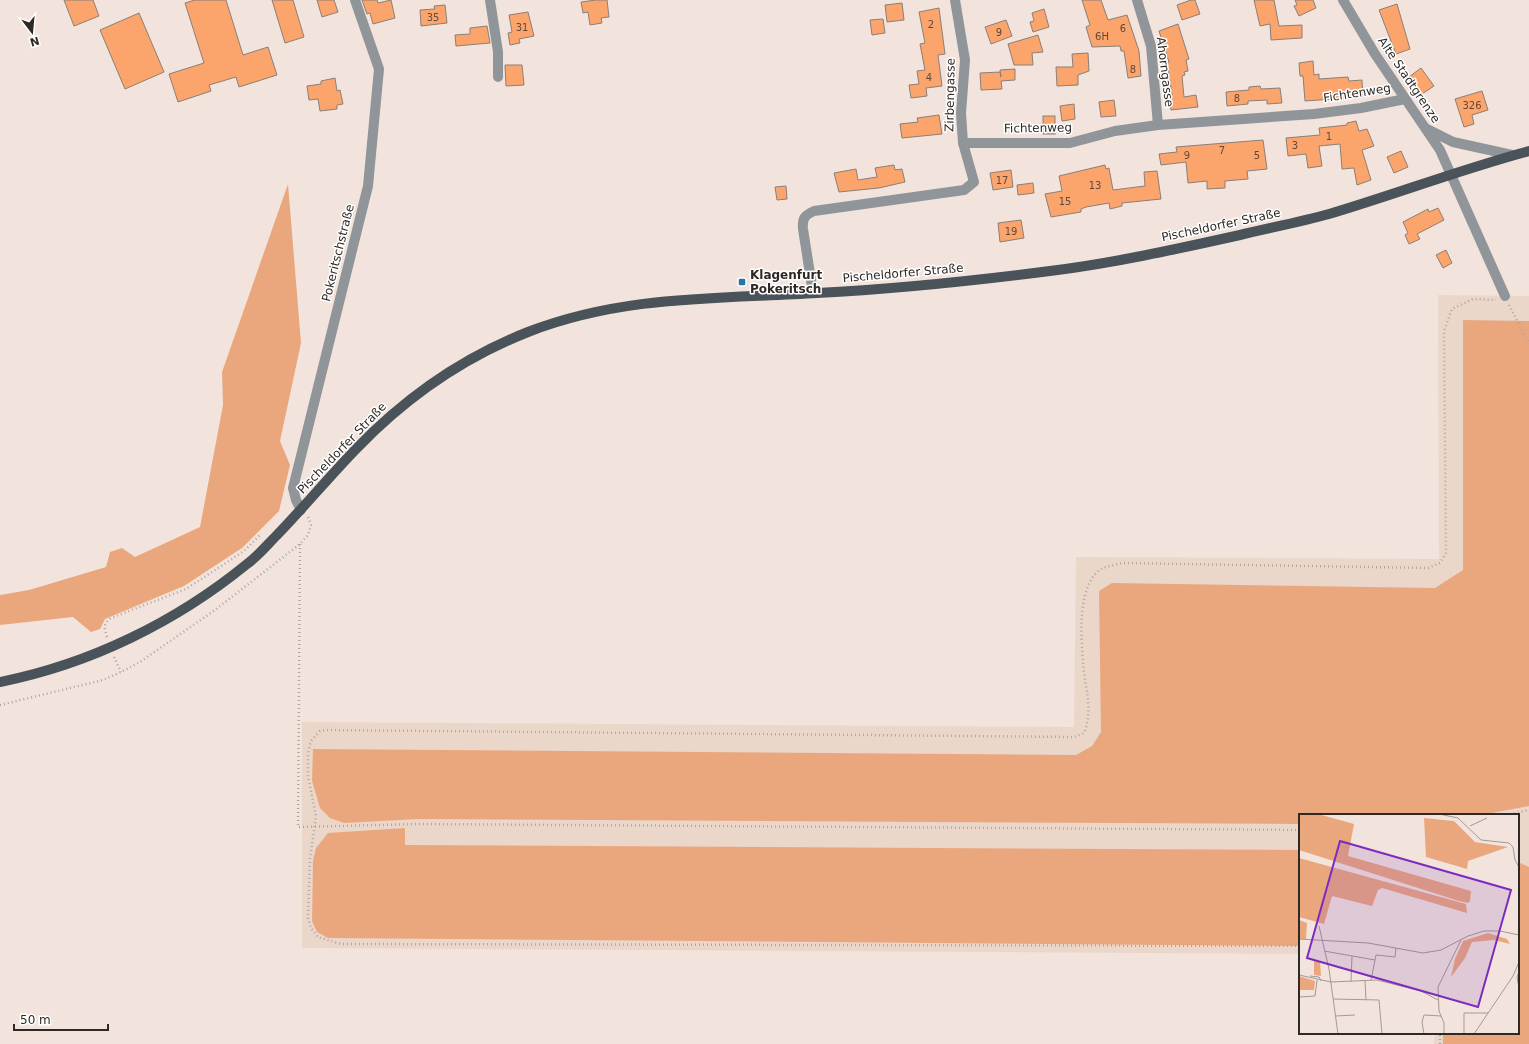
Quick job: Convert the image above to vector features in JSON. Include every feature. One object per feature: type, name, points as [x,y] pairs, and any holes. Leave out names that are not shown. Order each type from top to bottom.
[{"type":"main road","name":"Pischeldorfer Straße","points":[[0,682],[40,673],[118,644],[191,605],[250,562],[301,510],[355,450],[395,411],[437,379],[482,352],[529,332],[576,316],[635,303],[694,298],[934,286],[1049,271],[1192,246],[1325,215],[1452,176],[1512,155],[1529,151]]},
{"type":"street","name":"Pokeritschstraße","points":[[301,510],[296,500],[293,488],[368,186],[379,69],[355,0]]},
{"type":"street","points":[[490,0],[498,52],[498,77]]},
{"type":"street","name":"Zirbengasse","points":[[954,0],[965,60],[961,113],[963,143]]},
{"type":"street","name":"Ahorngasse","points":[[1137,0],[1151,46],[1158,125]]},
{"type":"street","name":"Alte Stadtgrenze","points":[[1343,0],[1375,54],[1440,150],[1506,298]]},
{"type":"street","name":"Fichtenweg","points":[[963,143],[1070,143],[1115,131],[1158,125],[1314,114],[1361,108],[1405,98]]},
{"type":"street","points":[[1424,127],[1453,142],[1512,155]]},
{"type":"street","points":[[813,293],[802,221],[805,215],[814,211],[964,190],[974,182],[963,143]]},
{"type":"path","points":[[1299,946],[341,944],[318,937],[311,928],[308,918],[310,859],[316,827],[316,816],[308,776],[308,752],[311,741],[320,731],[325,730],[1074,737],[1084,733],[1088,722],[1088,700],[1083,661],[1083,601],[1090,580],[1102,568],[1122,563],[1428,568],[1440,563],[1446,553],[1444,331],[1452,309],[1473,299],[1506,298],[1529,344]]},
{"type":"path","points":[[0,705],[102,680],[140,662],[216,610],[300,544],[308,535],[311,525],[309,519],[301,510]]},
{"type":"path","points":[[107,638],[104,628],[106,622],[111,618],[186,589],[244,551],[264,530]]},
{"type":"path","points":[[300,544],[298,826],[316,827],[419,824],[1299,830]]},
{"type":"path","points":[[114,657],[121,672]]},
{"type":"path","points":[[1511,814],[1529,810]]},
{"type":"shaded area","points":[[288,184],[301,343],[280,441],[290,465],[279,511],[242,548],[184,586],[105,619],[100,629],[91,632],[73,617],[0,625],[0,595],[29,590],[106,567],[110,552],[122,548],[135,557],[200,527],[223,405],[222,372]]},
{"type":"shaded area","points":[[1438,295],[1529,296],[1529,1044],[1434,1044],[1434,1034],[1519,1034],[1519,814],[1299,814],[1299,954],[302,948],[302,722],[1074,727],[1076,557],[1439,559]]},
{"type":"shaded area","points":[[1463,320],[1529,321],[1529,806],[1486,814],[1299,814],[1299,824],[418,819],[344,823],[330,818],[320,808],[312,781],[313,749],[1076,755],[1092,746],[1101,732],[1099,591],[1112,583],[1435,588],[1463,570]]},
{"type":"shaded area","points":[[405,828],[405,845],[1299,850],[1299,946],[328,938],[317,932],[312,921],[313,861],[316,848],[328,833]]},
{"type":"shaded area","points":[[1519,862],[1529,867],[1529,1044],[1443,1044],[1443,1034],[1519,1034]]},
{"type":"building","points":[[64,0],[93,0],[99,16],[74,26]]},
{"type":"building","points":[[195,0],[226,0],[243,55],[268,47],[277,75],[239,87],[236,77],[209,85],[211,91],[178,102],[169,74],[204,63],[185,3]]},
{"type":"building","points":[[272,0],[293,0],[304,37],[285,43]]},
{"type":"building","points":[[317,0],[334,0],[338,12],[322,17]]},
{"type":"building","points":[[362,0],[377,0],[378,3],[391,0],[395,18],[373,24],[370,13],[367,14]]},
{"type":"building","points":[[607,0],[609,17],[601,18],[602,23],[590,25],[588,12],[583,13],[581,2]]},
{"type":"building","points":[[1082,0],[1101,0],[1108,20],[1127,15],[1139,51],[1141,76],[1128,78],[1124,51],[1121,51],[1120,46],[1092,47],[1086,27],[1090,25]]},
{"type":"building","points":[[1195,0],[1200,14],[1182,20],[1177,5]]},
{"type":"building","points":[[1254,0],[1274,0],[1279,26],[1302,25],[1302,38],[1271,40],[1270,24],[1260,26]]},
{"type":"building","points":[[1295,0],[1313,0],[1316,8],[1299,16],[1294,6],[1297,5]]},
{"type":"building","points":[[902,3],[904,20],[887,22],[885,5]]},
{"type":"building","points":[[1397,4],[1410,49],[1396,54],[1379,10]]},
{"type":"building","points":[[445,5],[447,23],[421,26],[420,10],[435,9],[434,6]]},
{"type":"building","points":[[939,8],[945,54],[938,55],[942,86],[926,88],[927,96],[911,98],[909,85],[919,84],[917,71],[925,70],[920,44],[925,43],[919,12]]},
{"type":"building","points":[[1044,9],[1049,27],[1033,32],[1030,22],[1034,21],[1032,13]]},
{"type":"building","points":[[528,12],[534,36],[519,39],[520,43],[510,45],[508,33],[512,32],[509,15]]},
{"type":"building","points":[[139,13],[164,72],[125,89],[100,30]]},
{"type":"building","points":[[883,19],[885,33],[872,35],[870,20]]},
{"type":"building","points":[[1006,20],[1012,36],[991,44],[985,27]]},
{"type":"building","points":[[1178,24],[1189,59],[1186,60],[1188,71],[1184,72],[1185,75],[1182,76],[1184,97],[1196,95],[1198,107],[1171,110],[1169,96],[1172,95],[1167,63],[1169,62],[1159,31]]},
{"type":"building","points":[[487,26],[490,43],[456,46],[455,35],[470,34],[470,28]]},
{"type":"building","points":[[1038,35],[1043,52],[1032,53],[1033,65],[1014,65],[1008,44]]},
{"type":"building","points":[[1088,53],[1089,71],[1078,75],[1078,85],[1057,86],[1056,67],[1073,67],[1072,54]]},
{"type":"building","points":[[1313,61],[1314,75],[1319,74],[1319,79],[1348,77],[1349,81],[1362,80],[1363,97],[1305,101],[1303,76],[1300,76],[1299,63]]},
{"type":"building","points":[[505,65],[522,65],[524,85],[506,86]]},
{"type":"building","points":[[1421,68],[1434,86],[1422,94],[1409,77]]},
{"type":"building","points":[[1015,69],[1015,80],[1001,81],[1002,89],[981,90],[980,73],[1000,72],[1001,77],[1000,70]]},
{"type":"building","points":[[335,78],[337,91],[340,90],[343,104],[337,105],[337,109],[320,111],[318,99],[309,100],[307,86],[321,84],[321,81]]},
{"type":"building","points":[[1260,86],[1261,89],[1280,88],[1282,103],[1267,104],[1267,100],[1248,101],[1248,104],[1227,106],[1226,92],[1249,90],[1249,87]]},
{"type":"building","points":[[1482,91],[1488,110],[1472,115],[1474,124],[1464,127],[1455,99]]},
{"type":"building","points":[[1114,100],[1116,116],[1101,117],[1099,102]]},
{"type":"building","points":[[1074,104],[1075,119],[1062,121],[1060,106]]},
{"type":"building","points":[[939,115],[942,134],[902,138],[900,124],[918,122],[917,118]]},
{"type":"building","points":[[1043,116],[1055,116],[1055,134],[1043,134]]},
{"type":"building","points":[[1356,121],[1359,131],[1367,129],[1374,146],[1362,150],[1371,180],[1357,185],[1354,168],[1342,169],[1340,144],[1319,146],[1322,166],[1308,168],[1306,154],[1288,156],[1286,138],[1320,135],[1319,128],[1347,125],[1347,123]]},
{"type":"building","points":[[1263,140],[1267,169],[1247,171],[1248,179],[1225,181],[1225,188],[1207,189],[1207,181],[1188,183],[1186,162],[1161,165],[1159,154],[1177,152],[1176,147]]},
{"type":"building","points":[[1401,151],[1408,167],[1394,173],[1387,157]]},
{"type":"building","points":[[894,165],[895,170],[902,169],[905,182],[879,188],[839,192],[834,173],[856,169],[858,180],[877,177],[875,168]]},
{"type":"building","points":[[1105,165],[1106,169],[1109,168],[1113,190],[1145,186],[1144,172],[1157,171],[1161,199],[1122,203],[1122,206],[1110,209],[1109,203],[1086,207],[1081,209],[1081,212],[1051,217],[1045,194],[1062,191],[1059,176]]},
{"type":"building","points":[[1011,170],[1013,187],[993,190],[990,173]]},
{"type":"building","points":[[1033,183],[1034,193],[1018,195],[1017,185]]},
{"type":"building","points":[[786,186],[787,199],[777,200],[775,187]]},
{"type":"building","points":[[1438,208],[1444,220],[1417,234],[1420,239],[1409,244],[1405,235],[1408,233],[1403,222],[1428,209],[1429,212]]},
{"type":"building","points":[[1021,220],[1024,238],[1000,242],[998,223]]},
{"type":"building","points":[[1446,250],[1452,263],[1443,268],[1436,255]]},
{"type":"place","name":"Klagenfurt Pokeritsch","points":[[742,282]]}]
